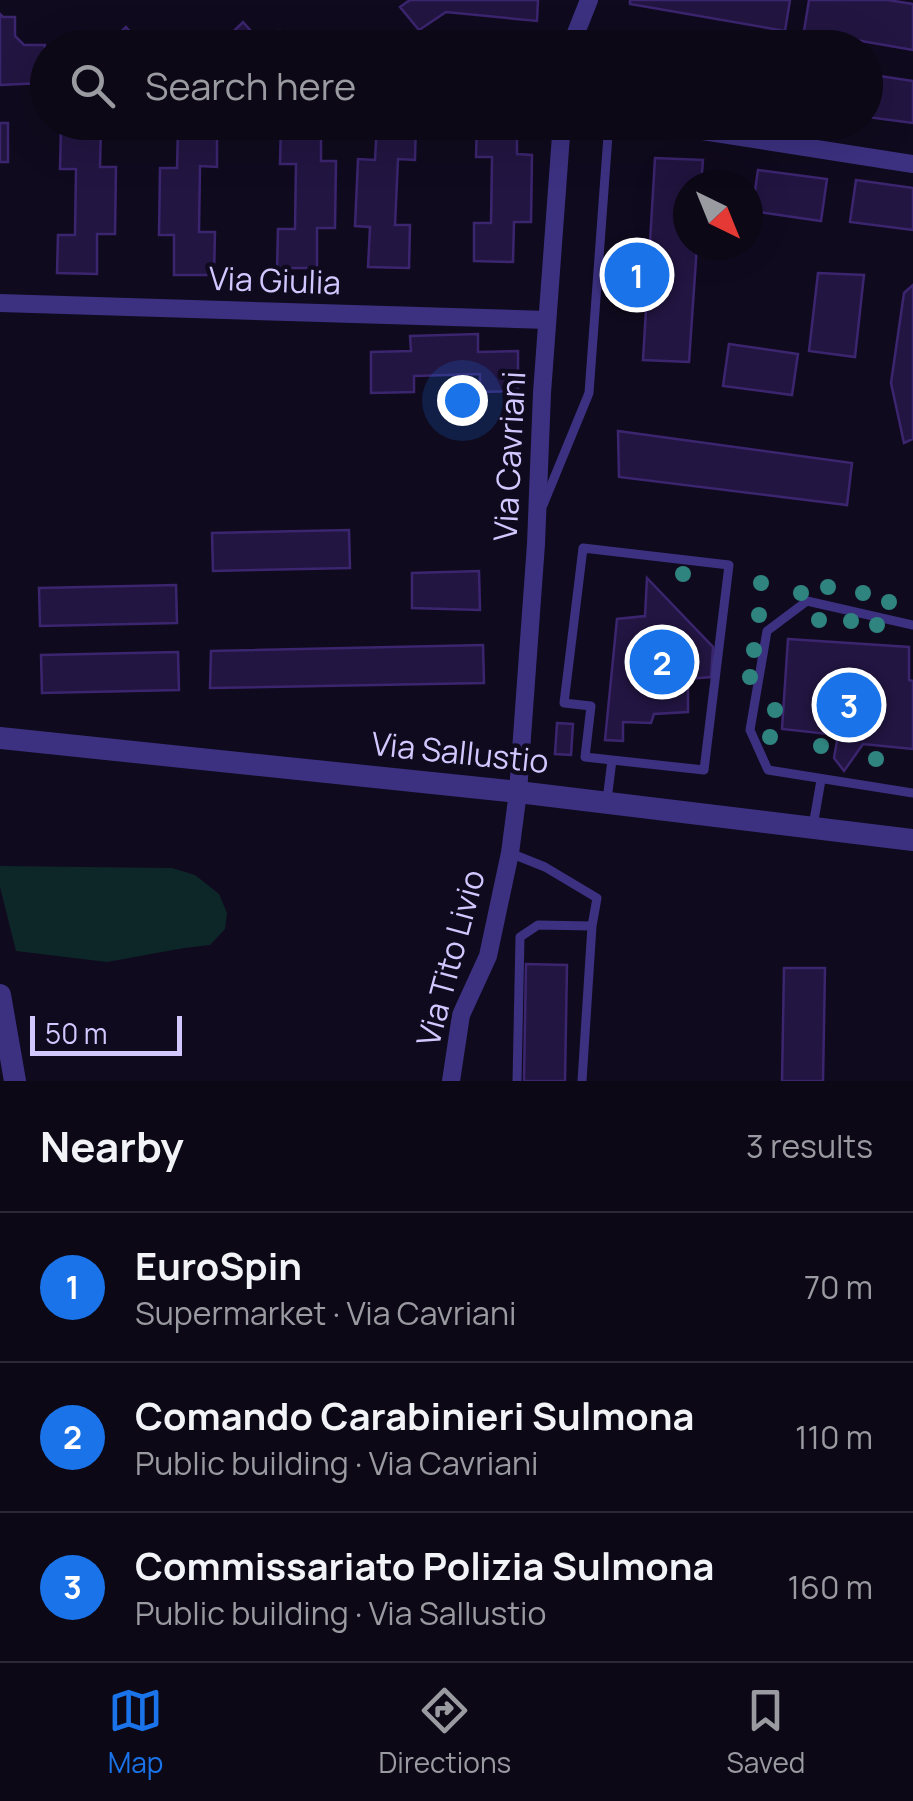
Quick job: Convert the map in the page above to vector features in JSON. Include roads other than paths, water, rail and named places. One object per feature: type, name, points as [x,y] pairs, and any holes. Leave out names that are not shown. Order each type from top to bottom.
[{"type":"street","points":[[577,30],[588,0]]},
{"type":"street","name":"Via Cavriani","points":[[518,792],[561,140]]},
{"type":"street","points":[[760,140],[913,164]]},
{"type":"street","name":"Via Giulia","points":[[0,303],[547,320]]},
{"type":"street","name":"Via Sallustio","points":[[0,738],[518,792],[913,840]]},
{"type":"street","name":"Via Tito Livio","points":[[451,1081],[461,1016],[488,956],[510,853],[518,792]]},
{"type":"street","points":[[0,994],[15,1081]]},
{"type":"lane","points":[[538,517],[589,392],[608,140]]},
{"type":"lane","points":[[583,548],[729,565],[704,770],[612,760],[585,757],[591,706],[564,703],[583,548]]},
{"type":"lane","points":[[913,625],[807,602],[767,631],[750,730],[768,770],[913,793]]},
{"type":"lane","points":[[606,802],[612,760]]},
{"type":"lane","points":[[813,828],[820,780]]},
{"type":"lane","points":[[510,853],[545,866],[597,898],[582,1081]]},
{"type":"lane","points":[[517,1081],[520,937],[538,925],[592,926]]},
{"type":"place","name":"EuroSpin","points":[[637,275]]},
{"type":"place","name":"Comando Carabinieri Sulmona","points":[[662,662]]},
{"type":"place","name":"Commissariato Polizia Sulmona","points":[[849,705]]}]
